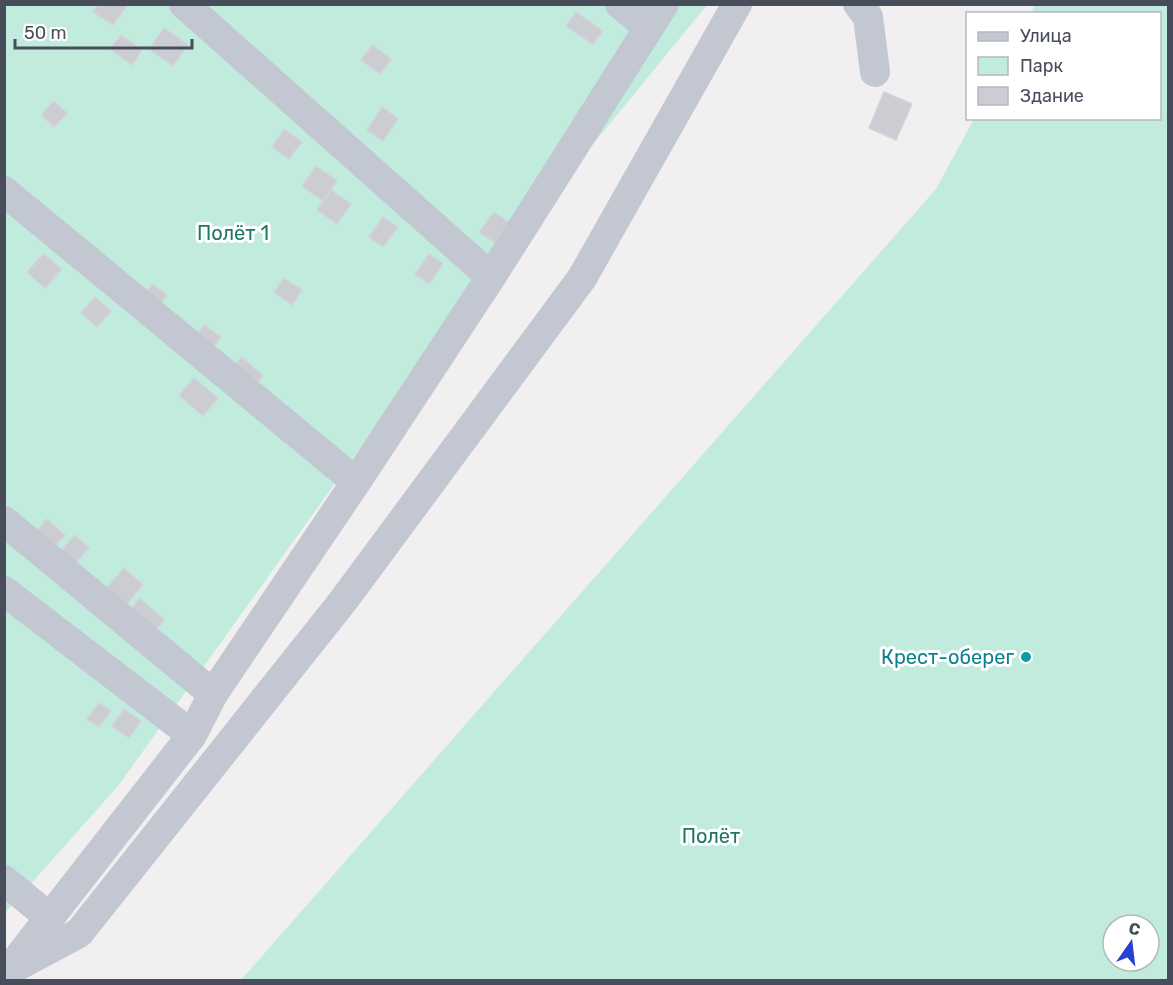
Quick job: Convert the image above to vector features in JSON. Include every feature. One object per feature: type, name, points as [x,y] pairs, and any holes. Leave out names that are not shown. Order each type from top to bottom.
[{"type":"lane","points":[[184,4],[491,277]]},
{"type":"lane","points":[[6,974],[192,735],[213,694],[491,277],[657,16],[620,4]]},
{"type":"lane","points":[[6,974],[79,933],[343,601],[582,278],[737,4]]},
{"type":"lane","points":[[858,4],[868,17],[875,72]]},
{"type":"lane","points":[[4,191],[356,482]]},
{"type":"lane","points":[[4,521],[213,694]]},
{"type":"lane","points":[[4,591],[192,735]]},
{"type":"lane","points":[[4,880],[50,918]]},
{"type":"green space","name":"Полёт 1","points":[[5,5],[707,5],[472,292],[118,786],[5,913]]},
{"type":"green space","name":"Полёт","points":[[1035,5],[1168,5],[1168,980],[241,980],[936,189],[973,120],[1161,120],[1161,12],[1032,12]]},
{"type":"building","points":[[98,4],[128,4],[113,25],[93,12]]},
{"type":"building","points":[[576,12],[603,31],[593,44],[566,26]]},
{"type":"building","points":[[164,28],[188,45],[173,66],[149,49]]},
{"type":"building","points":[[121,35],[142,50],[132,65],[110,49]]},
{"type":"building","points":[[372,45],[391,59],[380,74],[361,60]]},
{"type":"building","points":[[884,92],[912,104],[896,140],[869,128]]},
{"type":"building","points":[[54,101],[67,113],[54,127],[41,115]]},
{"type":"building","points":[[382,107],[398,119],[383,141],[367,130]]},
{"type":"building","points":[[284,129],[302,142],[289,159],[272,147]]},
{"type":"building","points":[[316,166],[337,181],[323,201],[302,186]]},
{"type":"building","points":[[331,190],[351,204],[337,224],[317,210]]},
{"type":"building","points":[[494,212],[509,223],[495,243],[479,232]]},
{"type":"building","points":[[383,217],[398,227],[383,247],[369,237]]},
{"type":"building","points":[[43,254],[62,269],[45,288],[27,272]]},
{"type":"building","points":[[429,254],[443,264],[429,284],[415,274]]},
{"type":"building","points":[[284,278],[302,290],[292,305],[274,292]]},
{"type":"building","points":[[152,284],[167,295],[155,311],[140,301]]},
{"type":"building","points":[[95,297],[111,311],[97,327],[81,313]]},
{"type":"building","points":[[204,325],[221,337],[206,357],[190,345]]},
{"type":"building","points":[[242,357],[263,376],[252,389],[231,370]]},
{"type":"building","points":[[194,378],[218,398],[203,416],[179,395]]},
{"type":"building","points":[[47,519],[65,535],[53,549],[35,533]]},
{"type":"building","points":[[75,535],[89,548],[73,566],[59,553]]},
{"type":"building","points":[[124,568],[143,585],[123,608],[104,591]]},
{"type":"building","points":[[140,598],[164,620],[154,632],[130,610]]},
{"type":"building","points":[[99,703],[111,711],[99,727],[87,719]]},
{"type":"building","points":[[124,709],[141,721],[129,738],[112,726]]},
{"type":"place","name":"Крест-оберег","points":[[1026,657]]}]
